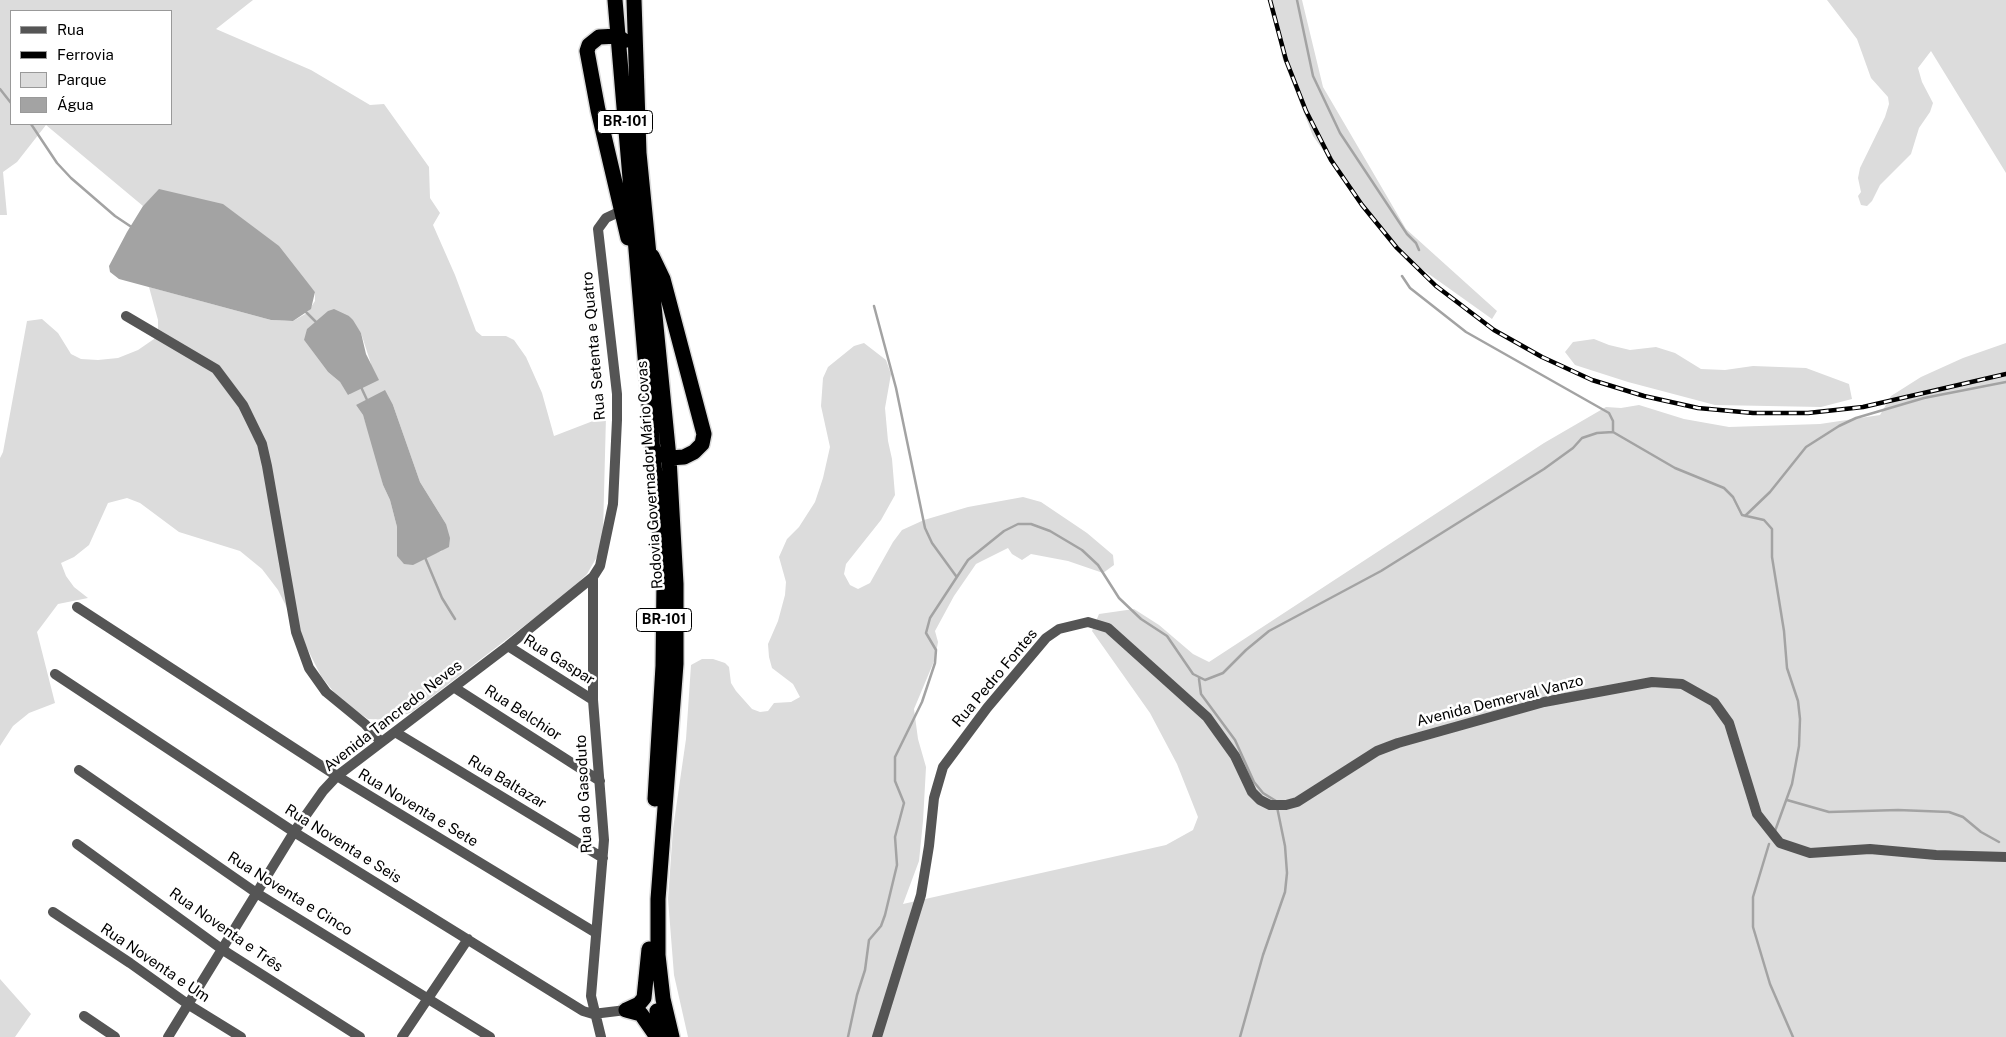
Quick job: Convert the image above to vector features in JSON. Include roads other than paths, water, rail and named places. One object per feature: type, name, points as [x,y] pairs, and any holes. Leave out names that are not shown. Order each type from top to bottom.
[{"type":"highway","name":"Rodovia Governador Mário Covas","points":[[615,0],[642,249],[670,458],[676,584],[676,664],[658,899],[658,955],[663,999],[672,1037]]},
{"type":"highway","name":"Rodovia Governador Mário Covas","points":[[636,4],[636,70],[642,249],[651,442],[664,582],[663,666],[649,903],[650,949],[661,1037]]},
{"type":"highway","points":[[636,70],[627,44],[618,36],[599,37],[589,45],[587,51],[590,75],[626,235],[642,249],[663,278],[703,423],[702,444],[694,452],[684,457],[670,458],[661,454],[651,442]]},
{"type":"highway","points":[[626,1010],[639,1004],[644,998],[650,949]]},
{"type":"highway","points":[[626,1010],[641,1014],[657,1037]]},
{"type":"street","name":"Rua Setenta e Quatro","points":[[593,577],[603,558],[611,512],[617,420],[617,394],[598,230],[606,218],[621,211]]},
{"type":"street","points":[[126,316],[216,369],[243,405],[262,444],[296,632],[308,668],[326,692],[365,724],[380,742]]},
{"type":"street","name":"Avenida Tancredo Neves","points":[[168,1037],[258,894],[294,832],[323,791],[337,776],[454,688],[593,577]]},
{"type":"street","name":"Rua do Gasoduto","points":[[593,577],[594,700],[603,858],[591,996],[593,1014],[601,1037]]},
{"type":"street","name":"Rua Noventa e Sete","points":[[76,606],[337,776],[596,933]]},
{"type":"street","name":"Rua Pedro Fontes","points":[[877,1037],[921,895],[934,798],[943,767],[987,708],[1054,632],[1088,622],[1108,628],[1207,717],[1235,756],[1252,792],[1260,800],[1278,806]]},
{"type":"street","name":"Rua Gaspar","points":[[508,646],[594,700]]},
{"type":"street","name":"Rua Noventa e Seis","points":[[55,674],[294,832],[583,1011],[593,1014]]},
{"type":"street","name":"Avenida Demerval Vanzo","points":[[1278,806],[1297,802],[1377,751],[1398,743],[1544,702],[1652,682],[1682,684],[1714,702],[1729,723],[1757,814],[1780,843],[1810,853],[1870,849],[1936,854],[2006,856]]},
{"type":"street","name":"Rua Belchior","points":[[454,688],[600,781]]},
{"type":"street","name":"Rua Baltazar","points":[[395,732],[603,858]]},
{"type":"street","name":"Rua Noventa e Cinco","points":[[79,770],[258,894],[428,997],[490,1037]]},
{"type":"street","name":"Rua Noventa e Três","points":[[77,844],[223,950],[360,1037]]},
{"type":"street","name":"Rua Noventa e Um","points":[[53,912],[189,1005],[241,1037]]},
{"type":"street","points":[[402,1037],[468,939]]},
{"type":"street","points":[[593,1014],[626,1010]]},
{"type":"street","points":[[84,1016],[116,1037]]},
{"type":"water","points":[[159,189],[223,204],[279,246],[315,292],[311,309],[293,321],[271,320],[119,279],[110,272],[109,266],[127,232],[143,206]]},
{"type":"water","points":[[334,309],[353,320],[361,333],[366,354],[379,380],[348,395],[340,382],[328,372],[304,340],[307,329],[328,311]]},
{"type":"water","points":[[385,390],[393,405],[420,482],[446,524],[450,538],[449,547],[413,565],[404,564],[397,556],[397,527],[390,500],[383,485],[363,415],[356,405]]},
{"type":"waterway","points":[[1297,0],[1313,76],[1340,133],[1419,250]]},
{"type":"waterway","points":[[0,89],[10,102]]},
{"type":"waterway","points":[[32,125],[57,163],[71,178],[115,216],[133,228]]},
{"type":"waterway","points":[[1402,276],[1410,288],[1466,332],[1609,413],[1613,421],[1613,432]]},
{"type":"waterway","points":[[874,306],[896,388],[925,528],[932,543],[956,576]]},
{"type":"waterway","points":[[305,311],[317,323]]},
{"type":"waterway","points":[[1745,516],[1770,492],[1806,447],[1839,426],[1856,418],[1924,398],[2006,382]]},
{"type":"waterway","points":[[361,387],[368,402]]},
{"type":"waterway","points":[[848,1037],[857,995],[865,970],[869,940],[881,926],[897,865],[895,837],[904,803],[895,781],[895,757],[922,702],[935,663],[936,650],[926,633],[930,618],[968,560],[1004,531],[1018,524],[1031,524],[1050,531],[1082,550],[1098,565],[1119,598],[1141,619],[1167,636],[1193,674],[1205,680],[1223,673],[1269,631],[1381,571],[1544,469],[1573,448],[1582,438],[1597,433],[1613,432],[1675,468],[1724,488],[1733,497],[1742,515],[1764,520],[1772,529],[1772,557],[1784,631],[1787,668],[1798,701],[1800,719],[1799,746],[1792,784],[1775,831]]},
{"type":"waterway","points":[[424,555],[442,598],[455,619]]},
{"type":"waterway","points":[[1199,679],[1201,694],[1235,740],[1254,782],[1263,793],[1276,801]]},
{"type":"waterway","points":[[1787,800],[1829,812],[1898,810],[1949,812],[1963,817],[1981,832],[1999,842]]},
{"type":"waterway","points":[[1240,1037],[1263,955],[1285,892],[1287,873],[1285,846],[1277,807]]},
{"type":"waterway","points":[[1769,844],[1753,897],[1753,927],[1770,984],[1793,1037]]},
{"type":"railway","points":[[1270,0],[1286,60],[1306,111],[1331,160],[1362,205],[1397,248],[1436,286],[1494,330],[1542,357],[1592,380],[1644,396],[1698,408],[1753,413],[1808,413],[1863,407],[2006,374]]}]
